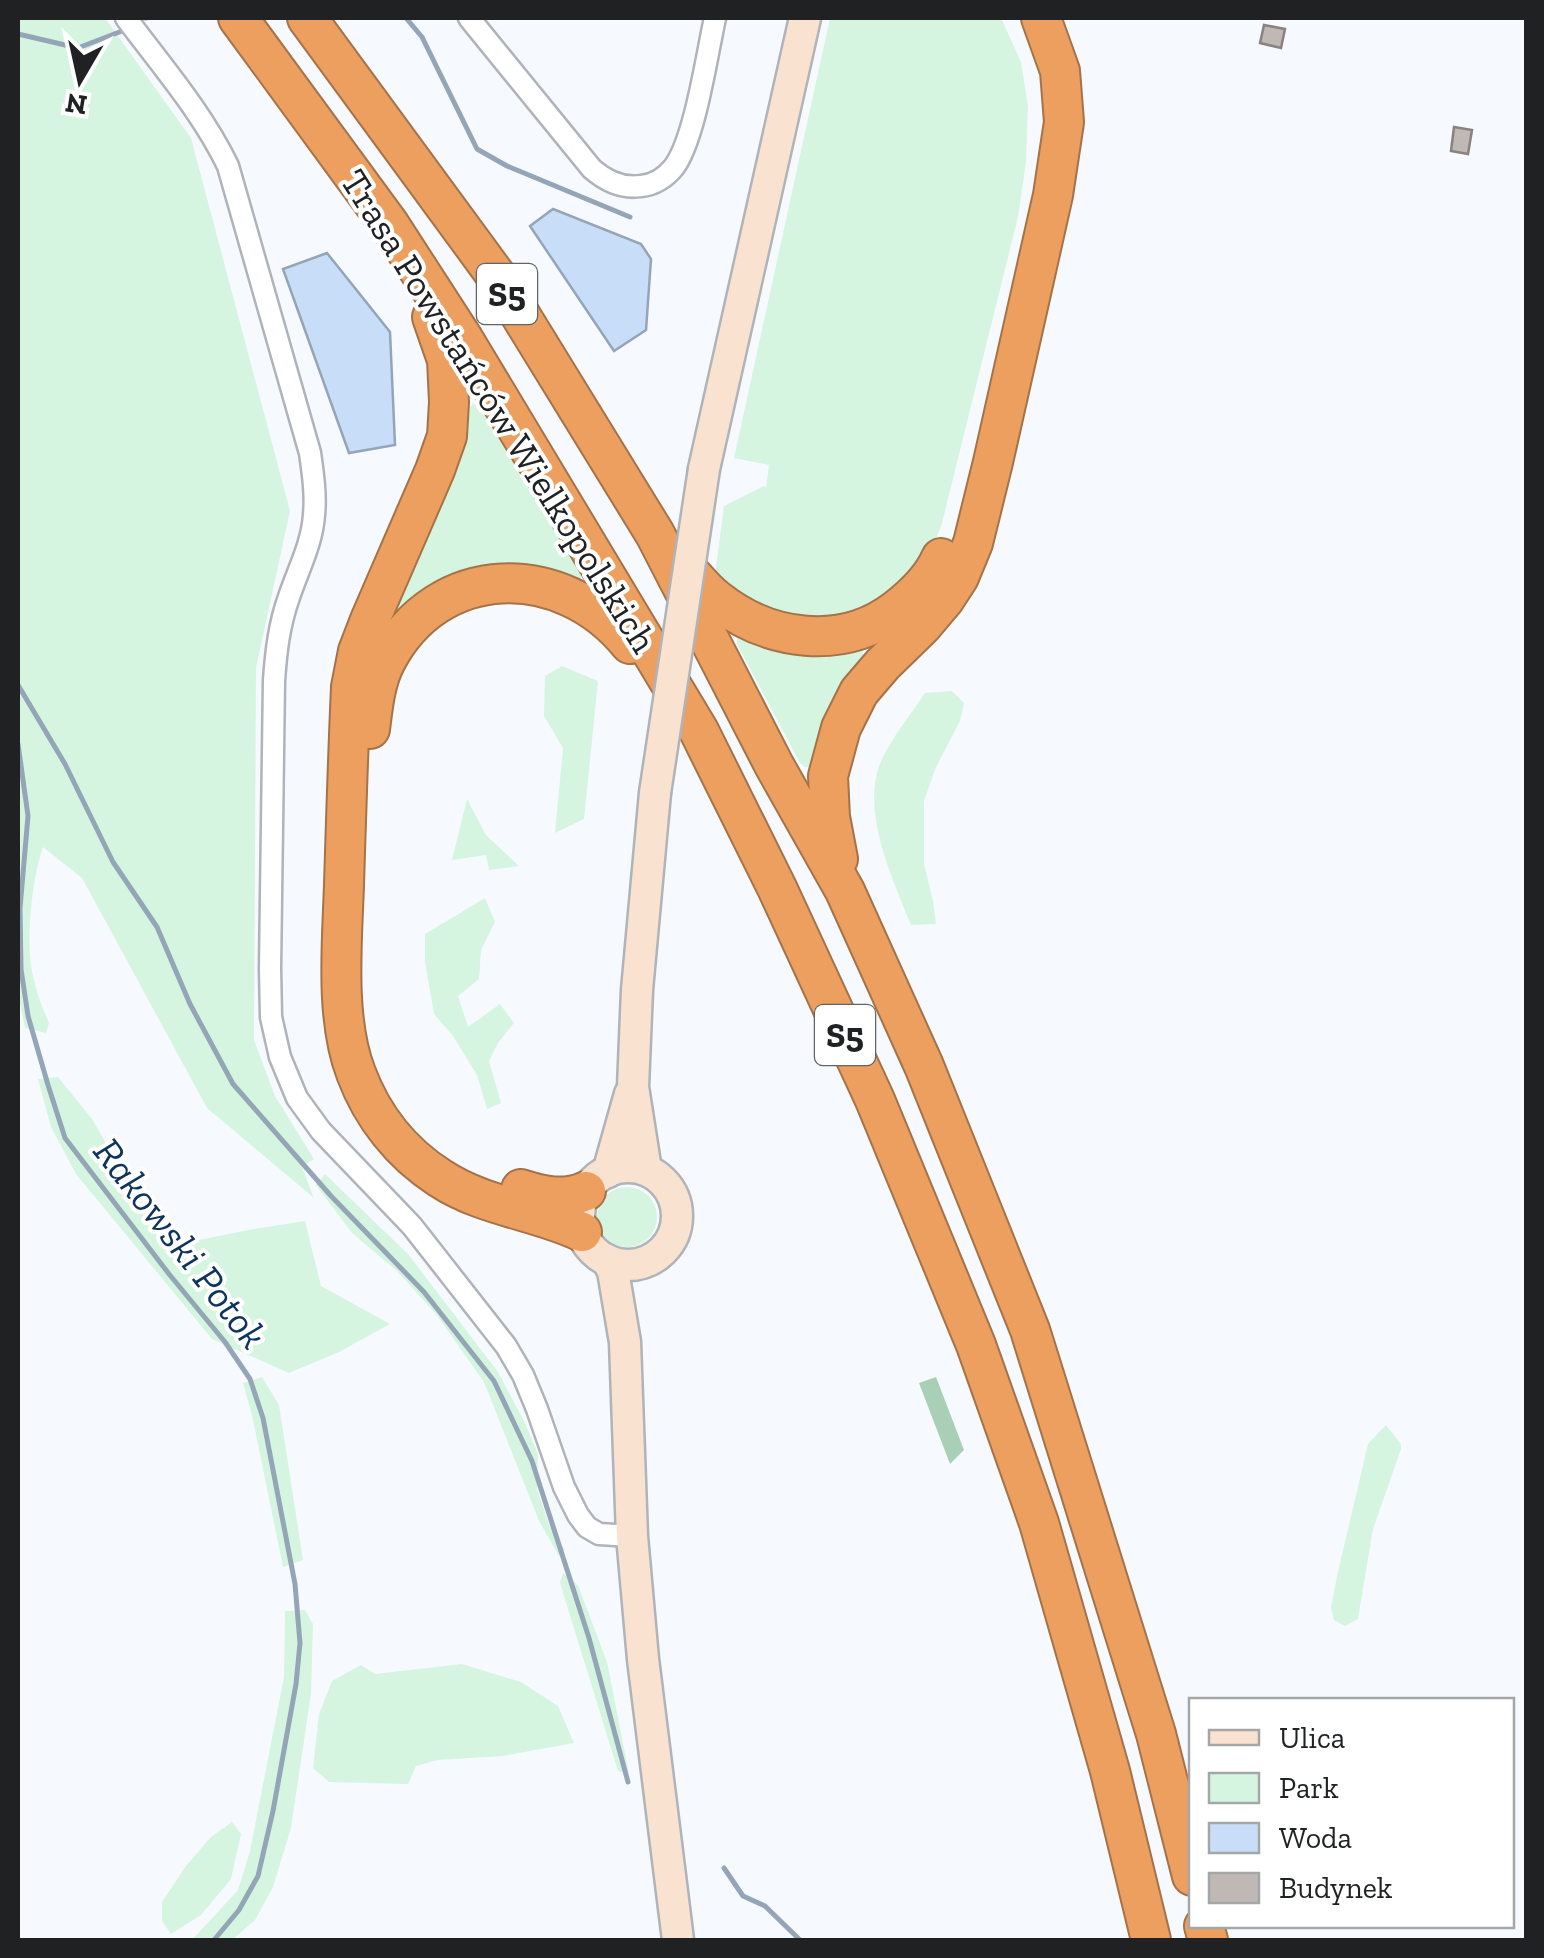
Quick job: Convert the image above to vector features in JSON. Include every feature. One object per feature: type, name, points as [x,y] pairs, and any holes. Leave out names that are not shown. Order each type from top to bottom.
[{"type":"highway","name":"Trasa Powstańców Wielkopolskich","points":[[238,18],[388,224],[464,340],[700,731],[777,888],[875,1100],[976,1346],[1039,1523],[1110,1771],[1151,1940]]},
{"type":"highway","name":"Trasa Powstańców Wielkopolskich","points":[[307,18],[497,277],[655,534],[774,765],[845,891],[924,1066],[1030,1330],[1156,1734],[1189,1864]]},
{"type":"highway","points":[[655,534],[714,598],[741,617],[800,636],[854,632],[883,620],[915,595],[938,565],[960,511],[1038,163],[1038,91],[1032,55],[1014,18]]},
{"type":"highway","points":[[845,891],[830,817],[828,776],[841,728],[859,692],[944,600],[973,543],[1053,195],[1064,122],[1060,71],[1041,18]]},
{"type":"highway","points":[[388,224],[435,324],[447,360],[449,402],[446,436],[436,470],[370,620],[358,651],[351,687],[342,942],[347,1040],[369,1102],[390,1134],[414,1160],[470,1195],[582,1232]]},
{"type":"highway","points":[[597,1181],[572,1197],[548,1196],[500,1184],[469,1170],[409,1122],[378,1066],[364,989],[368,736],[374,699],[384,664],[403,634],[428,608],[462,590],[499,582],[532,584],[564,593],[596,611],[622,635],[700,731]]},
{"type":"main road","points":[[646,1170],[633,1087],[654,793],[704,469],[805,18]]},
{"type":"main road","points":[[597,1181],[633,1167],[660,1178],[676,1204],[678,1220],[665,1250],[638,1264],[622,1265],[607,1260],[588,1244],[579,1218],[580,1204],[597,1181],[633,1087]]},
{"type":"main road","points":[[607,1260],[613,1272],[625,1342],[632,1536],[678,1940]]},
{"type":"main road","points":[[625,1342],[652,1260]]},
{"type":"street","points":[[126,18],[208,130],[228,166],[310,453],[314,518],[276,641],[274,681],[270,969],[271,1016],[280,1057],[297,1098],[321,1132],[412,1226],[506,1346],[530,1392],[578,1515],[599,1534],[632,1536]]},
{"type":"street","points":[[469,18],[592,169],[610,182],[636,188],[658,181],[676,164],[690,130],[714,18]]},
{"type":"green space","points":[[18,18],[105,18],[191,138],[290,511],[256,668],[254,1040],[275,1096],[314,1159],[302,1167],[314,1198],[207,1108],[82,878],[43,847],[34,885],[30,943],[34,981],[49,1023],[46,1033],[25,1028],[18,994]]},
{"type":"green space","points":[[830,18],[1001,18],[1021,62],[1028,106],[1026,162],[1018,217],[941,527],[921,570],[894,596],[829,623],[766,615],[715,575],[724,506],[766,488],[769,465],[734,458]]},
{"type":"green space","points":[[473,404],[482,406],[582,573],[580,581],[536,567],[498,566],[463,574],[429,590],[399,611],[387,610],[467,410]]},
{"type":"green space","points":[[737,634],[863,652],[863,663],[819,767],[800,763],[737,644]]},
{"type":"green space","points":[[562,666],[598,681],[584,819],[555,833],[563,748],[544,716],[545,676]]},
{"type":"green space","points":[[952,691],[964,703],[960,721],[936,767],[924,801],[924,864],[936,924],[911,925],[881,843],[874,799],[876,779],[886,750],[925,693]]},
{"type":"green space","points":[[467,799],[486,835],[519,866],[489,870],[486,855],[452,860]]},
{"type":"green space","points":[[485,898],[495,922],[481,950],[479,979],[458,996],[468,1027],[500,1004],[514,1023],[489,1061],[501,1103],[487,1109],[477,1075],[434,1014],[425,962],[425,934]]},
{"type":"green space","points":[[58,1077],[92,1119],[137,1197],[179,1244],[305,1221],[321,1286],[390,1324],[289,1373],[212,1339],[76,1174],[51,1127],[38,1079]]},
{"type":"green space","points":[[325,1174],[408,1254],[498,1372],[538,1454],[537,1489],[549,1525],[565,1550],[559,1556],[539,1521],[484,1382],[436,1314],[398,1272],[352,1233],[316,1185]]},
{"type":"green space","points":[[627,1187],[648,1196],[657,1217],[648,1238],[627,1247],[606,1238],[597,1217],[606,1196]]},
{"type":"green space","points":[[262,1377],[279,1405],[303,1560],[283,1567],[243,1383]]},
{"type":"green space","points":[[936,1377],[964,1450],[950,1464],[919,1383]]},
{"type":"green space","points":[[1386,1425],[1401,1449],[1373,1529],[1358,1619],[1345,1626],[1334,1620],[1331,1608],[1337,1576],[1368,1444]]},
{"type":"green space","points":[[563,1573],[578,1585],[607,1662],[629,1774],[618,1771],[560,1583]]},
{"type":"green space","points":[[305,1610],[313,1624],[311,1694],[291,1828],[273,1887],[255,1920],[232,1940],[192,1940],[238,1890],[250,1851],[284,1677],[285,1611]]},
{"type":"green space","points":[[462,1664],[521,1682],[558,1706],[574,1743],[503,1756],[438,1760],[416,1766],[408,1784],[329,1782],[313,1768],[319,1714],[332,1681],[361,1665],[375,1674]]},
{"type":"green space","points":[[232,1822],[241,1834],[231,1879],[201,1915],[171,1934],[162,1921],[162,1902],[211,1837]]},
{"type":"water","points":[[553,209],[641,244],[651,259],[646,330],[614,351],[530,226]]},
{"type":"water","points":[[327,253],[390,332],[395,445],[349,453],[283,269]]},
{"type":"building","points":[[1264,25],[1285,29],[1281,48],[1260,43]]},
{"type":"building","points":[[1454,127],[1472,130],[1468,154],[1451,151]]},
{"type":"waterway","points":[[406,18],[422,37],[477,149],[507,166],[630,217]]},
{"type":"waterway","points":[[18,34],[78,48],[122,31]]},
{"type":"waterway","points":[[18,685],[65,764],[113,862],[157,927],[190,1004],[233,1084],[331,1196],[424,1292],[494,1381],[532,1461],[589,1638],[628,1782]]},
{"type":"waterway","name":"Rakowski Potok","points":[[18,744],[28,816],[20,908],[21,969],[28,1016],[65,1138],[250,1379],[263,1418],[295,1584],[300,1643],[273,1811],[258,1876],[239,1910],[214,1940]]},
{"type":"waterway","points":[[724,1868],[743,1896],[765,1906],[800,1940]]}]
